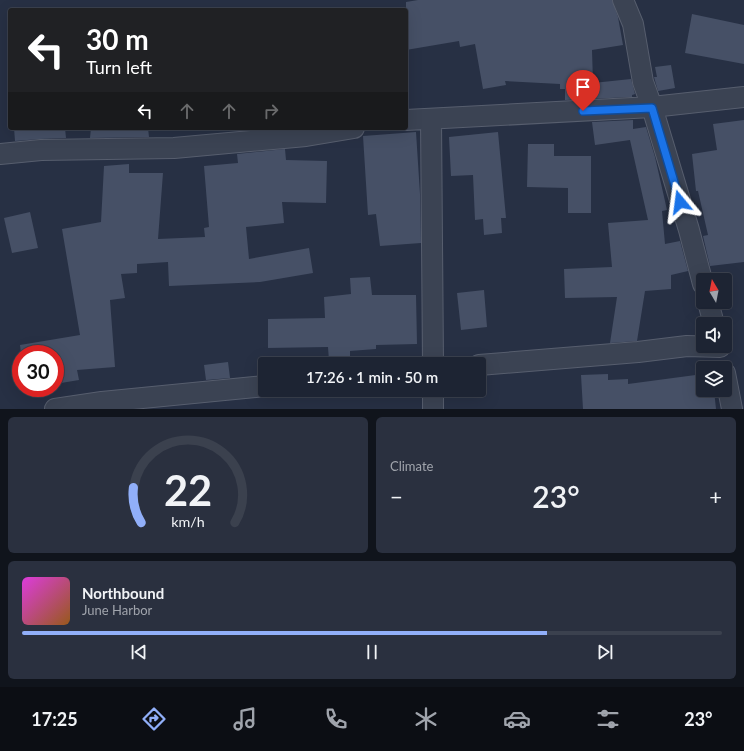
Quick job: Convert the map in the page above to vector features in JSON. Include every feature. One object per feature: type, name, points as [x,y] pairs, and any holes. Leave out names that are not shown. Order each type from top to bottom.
[{"type":"street","points":[[623,0],[633,24],[643,82],[689,230],[700,273]]},
{"type":"street","points":[[408,120],[652,108],[744,98]]},
{"type":"street","points":[[431,119],[433,357]]},
{"type":"street","points":[[0,154],[41,150],[174,148],[306,136],[342,130]]},
{"type":"street","points":[[486,364],[696,346]]},
{"type":"street","points":[[55,409],[102,402],[258,387]]},
{"type":"street","points":[[433,397],[433,409]]},
{"type":"street","points":[[730,397],[732,409]]},
{"type":"building","points":[[418,0],[612,0],[618,17],[623,45],[592,50],[593,83],[631,79],[635,94],[632,95],[632,97],[565,100],[565,89],[560,89],[560,84],[505,81],[506,85],[483,89],[475,44],[460,47],[459,41],[408,50],[408,8],[406,8],[406,2]]},
{"type":"building","points":[[692,14],[744,25],[744,64],[685,53]]},
{"type":"building","points":[[671,65],[675,88],[658,91],[654,77],[657,77],[655,67]]},
{"type":"building","points":[[633,120],[633,129],[646,127],[655,157],[667,210],[662,211],[665,244],[680,241],[688,271],[671,275],[671,289],[645,291],[637,341],[610,343],[617,297],[565,298],[564,269],[612,267],[608,223],[648,220],[630,140],[595,145],[592,122]]},
{"type":"building","points":[[744,120],[744,262],[710,266],[703,236],[708,235],[698,191],[696,191],[692,154],[717,150],[713,124]]},
{"type":"building","points":[[14,130],[65,130],[66,138],[15,141]]},
{"type":"building","points":[[91,130],[148,130],[149,137],[90,138]]},
{"type":"building","points":[[416,132],[420,194],[421,243],[380,246],[376,214],[368,215],[363,136]]},
{"type":"building","points":[[498,132],[506,218],[501,218],[502,233],[484,235],[483,219],[475,220],[473,175],[451,176],[449,137]]},
{"type":"building","points":[[528,144],[554,144],[554,156],[591,156],[591,213],[568,213],[568,188],[527,187]]},
{"type":"building","points":[[285,149],[286,160],[327,161],[326,203],[282,202],[284,223],[246,227],[249,259],[309,248],[313,273],[260,282],[169,286],[168,262],[137,264],[137,273],[121,274],[125,298],[110,300],[115,367],[77,370],[79,380],[64,382],[64,345],[20,345],[80,335],[62,229],[101,222],[104,166],[129,164],[129,173],[163,173],[158,239],[205,237],[204,228],[209,227],[204,166],[238,163],[237,154]]},
{"type":"building","points":[[30,212],[38,248],[12,253],[4,218]]},
{"type":"building","points":[[370,277],[372,295],[416,295],[417,344],[376,345],[376,349],[350,351],[350,357],[329,357],[328,347],[268,348],[268,319],[325,318],[324,297],[351,294],[350,278]]},
{"type":"building","points":[[484,290],[487,327],[461,330],[457,293]]},
{"type":"building","points":[[228,362],[230,378],[206,380],[204,365]]},
{"type":"building","points":[[608,374],[608,380],[628,379],[628,384],[696,375],[696,397],[715,397],[716,409],[583,409],[581,375]]},
{"type":"route","points":[[583,111],[652,108],[680,202]]}]
